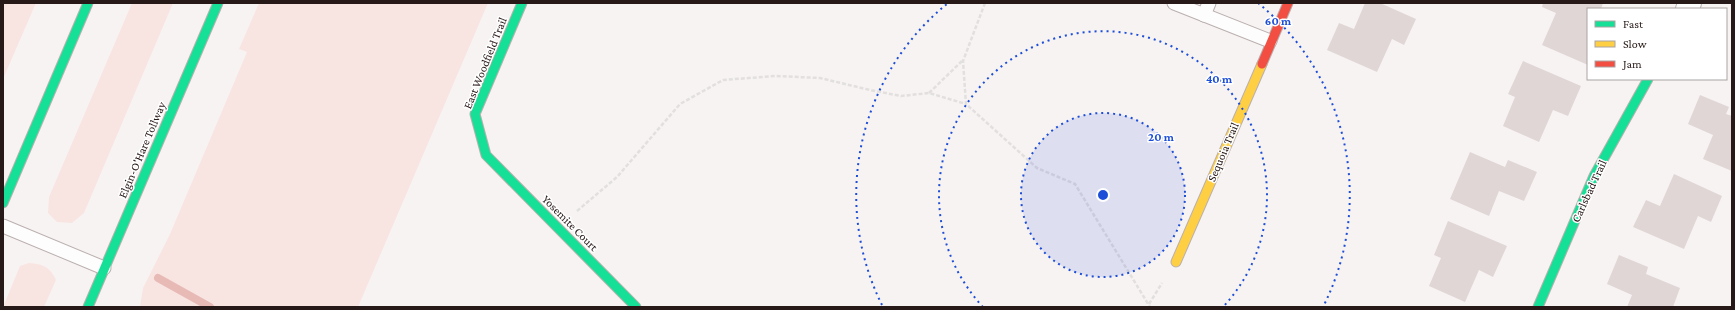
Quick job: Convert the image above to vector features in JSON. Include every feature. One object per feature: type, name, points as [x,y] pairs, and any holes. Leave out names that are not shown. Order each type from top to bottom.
[{"type":"main road","points":[[3,203],[88,3]]},
{"type":"main road","name":"Elgin-O'Hare Tollway","points":[[88,307],[218,3]]},
{"type":"main road","name":"East Woodfield Trail","points":[[486,155],[475,114],[522,3]]},
{"type":"main road","name":"Sequoia Trail","points":[[1176,262],[1270,41],[1288,3]]},
{"type":"main road","name":"Carlsbad Trail","points":[[1538,307],[1594,176],[1647,80]]},
{"type":"main road","name":"Yosemite Court","points":[[486,155],[636,307]]},
{"type":"lane","points":[[1174,3],[1206,9],[1270,41]]},
{"type":"lane","points":[[3,226],[104,268]]},
{"type":"path","points":[[966,104],[963,61],[985,3]]},
{"type":"path","points":[[929,93],[963,61]]},
{"type":"path","points":[[558,227],[617,177],[680,104],[723,80],[775,76],[820,78],[901,96],[929,93],[966,104],[1036,168],[1075,184],[1150,307]]},
{"type":"shaded area","points":[[3,3],[36,3],[3,79]]},
{"type":"shaded area","points":[[132,3],[173,3],[84,213],[72,223],[57,222],[48,213],[49,197]]},
{"type":"shaded area","points":[[259,3],[488,3],[358,307],[140,307],[143,288],[170,234],[247,52],[239,49]]},
{"type":"shaded area","points":[[29,263],[46,267],[56,280],[44,307],[3,307],[20,266]]},
{"type":"building","points":[[1365,3],[1380,3],[1416,19],[1404,45],[1392,39],[1377,72],[1327,50],[1339,23],[1354,29]]},
{"type":"building","points":[[1543,3],[1603,3],[1601,8],[1587,8],[1587,65],[1542,45],[1556,13],[1542,7]]},
{"type":"building","points":[[1523,61],[1581,86],[1568,116],[1553,110],[1539,142],[1503,126],[1515,97],[1508,94]]},
{"type":"building","points":[[1700,95],[1729,107],[1726,114],[1732,116],[1732,171],[1703,159],[1713,135],[1688,124]]},
{"type":"building","points":[[1470,152],[1505,167],[1508,160],[1537,172],[1524,201],[1499,191],[1489,216],[1450,199]]},
{"type":"building","points":[[1674,174],[1722,196],[1711,222],[1698,216],[1684,249],[1633,227],[1646,200],[1660,206]]},
{"type":"building","points":[[1448,221],[1507,246],[1493,277],[1479,270],[1465,302],[1429,286],[1441,258],[1434,255]]},
{"type":"building","points":[[1619,255],[1648,267],[1646,274],[1680,288],[1673,307],[1627,307],[1632,295],[1607,284]]},
{"type":"waterway","points":[[158,278],[210,307]]},
{"type":"traffic: fast","points":[[3,203],[88,3]]},
{"type":"traffic: fast","points":[[88,307],[218,3]]},
{"type":"traffic: fast","points":[[522,3],[475,114],[486,155],[636,307]]},
{"type":"traffic: fast","points":[[1538,307],[1594,176],[1647,80]]},
{"type":"traffic: slow","points":[[1176,262],[1262,64]]},
{"type":"traffic: jam","points":[[1262,64],[1288,3]]}]
